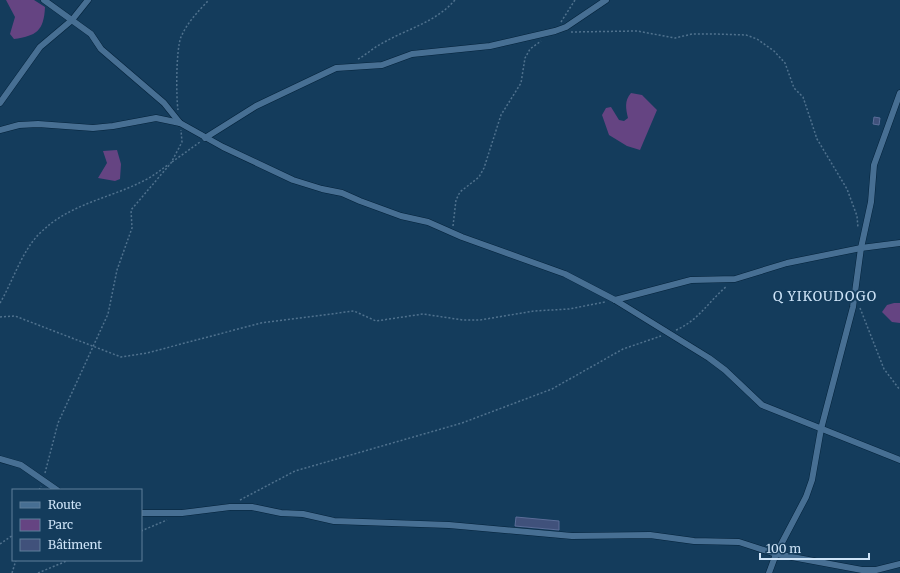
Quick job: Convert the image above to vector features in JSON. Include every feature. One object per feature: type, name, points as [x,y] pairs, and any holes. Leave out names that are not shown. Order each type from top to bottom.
[{"type":"street","points":[[44,0],[91,34],[101,49],[164,103],[180,123]]},
{"type":"street","points":[[0,103],[40,47],[72,20],[88,0]]},
{"type":"street","points":[[205,138],[256,106],[336,68],[382,65],[412,54],[490,46],[555,31],[566,27],[606,0]]},
{"type":"street","points":[[769,573],[776,554],[806,497],[812,480],[822,429],[849,327],[855,296],[861,248],[871,202],[874,165],[900,93]]},
{"type":"street","points":[[0,130],[19,125],[38,124],[93,128],[156,118],[180,123],[205,138],[293,180],[322,189],[342,193],[360,201],[412,219],[428,222],[452,233],[565,274],[615,300],[669,332],[725,370],[762,405],[900,460]]},
{"type":"street","points":[[615,300],[691,280],[735,279],[787,263],[861,248],[900,244]]},
{"type":"street","points":[[0,459],[21,465],[56,489]]},
{"type":"street","points":[[142,513],[182,513],[230,507],[252,507],[281,513],[303,514],[334,521],[449,525],[572,536],[650,535],[694,541],[740,542],[776,554],[862,570],[876,570],[900,564]]},
{"type":"path","points":[[40,489],[44,480],[58,423],[108,314],[118,270],[132,228],[131,210],[171,163],[182,142],[177,103],[178,52],[181,37],[202,7],[209,0]]},
{"type":"path","points":[[357,60],[380,44],[429,21],[455,0]]},
{"type":"path","points":[[555,31],[575,0]]},
{"type":"path","points":[[567,32],[637,31],[675,38],[692,34],[746,35],[757,39],[774,51],[785,63],[794,88],[802,97],[817,139],[847,189],[857,216],[858,229]]},
{"type":"path","points":[[452,233],[456,200],[460,192],[479,177],[484,168],[501,114],[521,83],[525,58],[530,50],[542,40]]},
{"type":"path","points":[[0,303],[26,254],[38,236],[52,222],[73,208],[149,178],[205,138]]},
{"type":"path","points":[[230,507],[255,491],[295,472],[462,423],[552,389],[623,349],[685,326],[735,279]]},
{"type":"path","points":[[855,296],[884,369],[900,390]]},
{"type":"path","points":[[0,317],[15,316],[64,337],[94,346],[121,357],[146,353],[261,323],[354,311],[376,321],[423,314],[463,320],[480,320],[534,311],[569,309],[615,300]]},
{"type":"path","points":[[142,532],[168,519]]},
{"type":"path","points":[[0,544],[12,536]]},
{"type":"path","points":[[12,573],[16,561]]},
{"type":"path","points":[[38,573],[67,561]]},
{"type":"green space","points":[[6,0],[34,0],[45,7],[41,27],[33,34],[14,39],[10,34],[15,17]]},
{"type":"green space","points":[[631,93],[642,95],[657,110],[640,150],[627,146],[609,135],[602,115],[606,108],[611,107],[619,120],[624,121],[628,118],[626,102]]},
{"type":"green space","points":[[117,150],[121,164],[120,179],[115,181],[98,178],[107,163],[103,151]]},
{"type":"green space","points":[[900,303],[900,323],[892,322],[882,312],[887,305]]},
{"type":"building","points":[[874,117],[880,118],[879,125],[873,124]]},
{"type":"building","points":[[516,517],[559,521],[559,530],[515,526]]},
{"type":"district","name":"Q YIKOUDOGO","points":[[825,296]]}]
